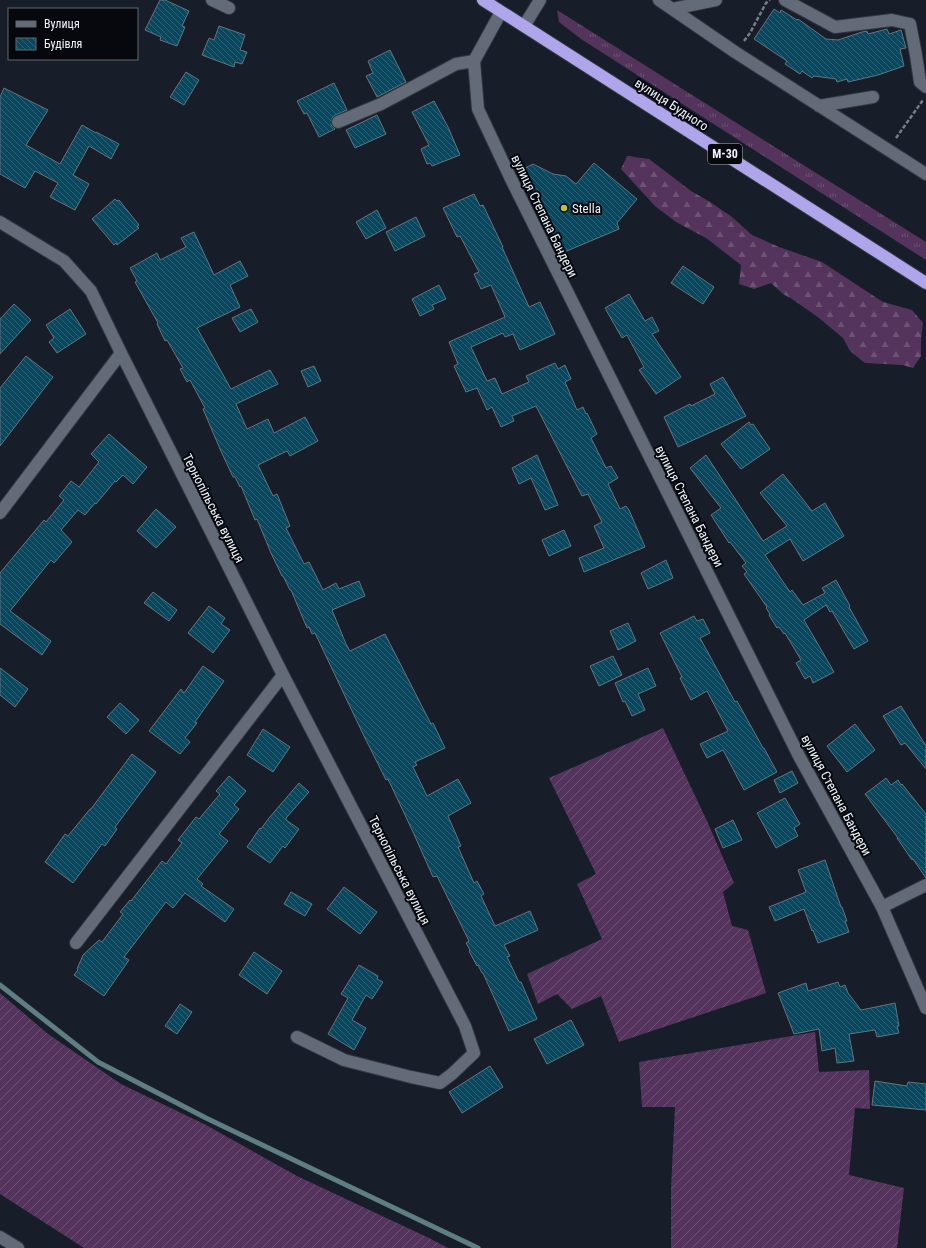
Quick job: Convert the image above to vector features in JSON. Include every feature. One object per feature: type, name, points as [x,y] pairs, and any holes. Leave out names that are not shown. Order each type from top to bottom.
[{"type":"highway","name":"вулиця Будного","points":[[483,0],[926,283]]},
{"type":"street","points":[[212,0],[229,8]]},
{"type":"street","points":[[524,26],[540,0]]},
{"type":"street","points":[[659,0],[729,48],[926,174]]},
{"type":"street","points":[[672,9],[716,0]]},
{"type":"street","points":[[785,0],[835,28],[892,20],[910,24],[920,82],[926,87]]},
{"type":"street","points":[[338,122],[380,104],[456,64],[474,61],[502,12]]},
{"type":"street","name":"вулиця Степана Бандери","points":[[474,61],[478,109],[510,177],[799,756],[882,908],[926,1008]]},
{"type":"street","points":[[819,106],[873,97]]},
{"type":"street","name":"Тернопільська вулиця","points":[[0,222],[64,261],[91,291],[283,674],[465,1026],[474,1054],[440,1083],[344,1060],[297,1037]]},
{"type":"street","points":[[0,513],[121,353]]},
{"type":"street","points":[[76,944],[283,674]]},
{"type":"street","points":[[882,908],[926,885]]},
{"type":"street","points":[[0,1237],[18,1248]]},
{"type":"path","points":[[750,33],[766,3],[770,0]]},
{"type":"path","points":[[894,140],[926,97]]},
{"type":"green space","points":[[557,10],[926,242],[926,260],[581,39],[559,22]]},
{"type":"green space","points":[[627,156],[649,159],[691,191],[732,217],[752,235],[779,247],[822,262],[883,302],[912,310],[923,323],[921,356],[913,368],[903,365],[865,363],[850,351],[843,338],[819,318],[783,294],[771,283],[754,289],[739,284],[741,265],[706,238],[676,222],[655,206],[621,169]]},
{"type":"green space","points":[[663,728],[707,821],[734,883],[723,892],[732,926],[748,930],[766,993],[619,1042],[601,996],[572,1009],[557,994],[538,1004],[527,974],[602,939],[577,884],[596,874],[549,778]]},
{"type":"green space","points":[[0,993],[48,1034],[121,1084],[206,1125],[297,1176],[448,1248],[84,1248],[0,1194]]},
{"type":"green space","points":[[815,1032],[819,1072],[869,1070],[870,1109],[855,1108],[849,1175],[904,1188],[897,1248],[671,1248],[671,1188],[675,1107],[642,1107],[639,1062]]},
{"type":"building","points":[[160,0],[165,0],[189,11],[182,26],[185,27],[177,46],[160,40],[161,37],[145,30]]},
{"type":"building","points":[[774,9],[780,13],[781,10],[797,20],[798,19],[826,39],[838,40],[867,31],[868,34],[887,29],[889,34],[901,30],[906,48],[900,49],[904,66],[878,75],[848,82],[847,79],[837,82],[836,79],[814,76],[812,78],[802,71],[800,74],[785,64],[787,61],[754,39]]},
{"type":"building","points":[[219,26],[245,35],[240,50],[247,52],[242,64],[235,62],[234,67],[202,55],[209,38],[214,40]]},
{"type":"building","points":[[390,50],[406,82],[377,97],[366,76],[373,73],[368,61]]},
{"type":"building","points":[[186,72],[199,80],[184,105],[170,97]]},
{"type":"building","points":[[334,83],[347,110],[335,115],[332,118],[331,125],[335,129],[319,137],[307,113],[304,114],[297,101]]},
{"type":"building","points":[[4,88],[48,110],[26,145],[60,164],[82,125],[119,144],[111,159],[89,146],[73,175],[89,184],[75,210],[50,197],[58,183],[35,171],[25,188],[0,174],[0,97]]},
{"type":"building","points":[[434,101],[448,127],[460,155],[432,166],[430,163],[427,164],[421,149],[429,145],[412,112]]},
{"type":"building","points":[[377,115],[386,134],[355,148],[346,130]]},
{"type":"building","name":"Stella","points":[[594,163],[637,199],[617,223],[619,229],[562,253],[523,169],[533,164],[553,174],[566,176],[576,184]]},
{"type":"building","points":[[474,194],[480,206],[483,205],[529,307],[540,302],[555,334],[520,350],[513,334],[505,337],[503,333],[471,347],[487,381],[495,378],[502,394],[529,382],[526,376],[555,363],[558,369],[565,365],[571,379],[565,382],[577,410],[583,407],[586,414],[587,413],[597,434],[591,438],[606,468],[611,466],[618,478],[608,484],[620,509],[626,506],[629,510],[645,547],[584,572],[579,558],[604,548],[594,526],[602,522],[588,494],[582,496],[536,406],[512,416],[514,421],[501,427],[492,407],[487,410],[477,388],[466,392],[454,366],[458,364],[449,342],[505,317],[491,285],[481,289],[474,274],[479,272],[460,236],[457,237],[443,208]]},
{"type":"building","points":[[115,199],[117,201],[119,200],[139,225],[137,226],[139,228],[117,245],[116,243],[114,245],[92,219]]},
{"type":"building","points":[[377,210],[386,228],[366,239],[356,222]]},
{"type":"building","points":[[416,217],[425,236],[395,251],[386,232]]},
{"type":"building","points":[[194,232],[214,275],[240,261],[248,276],[230,285],[240,307],[197,328],[231,389],[270,370],[278,384],[236,404],[247,429],[268,419],[274,433],[305,417],[318,441],[290,456],[287,451],[258,465],[273,496],[277,494],[290,526],[286,528],[304,564],[309,562],[323,590],[336,583],[339,589],[359,581],[365,596],[332,610],[350,651],[385,634],[431,724],[433,723],[445,748],[415,762],[417,765],[413,767],[427,796],[458,779],[471,803],[448,816],[461,846],[458,847],[474,883],[477,881],[484,894],[481,896],[495,926],[530,911],[538,930],[504,945],[510,956],[507,957],[519,982],[521,982],[537,1019],[509,1031],[483,973],[478,965],[477,966],[469,951],[470,950],[466,943],[469,941],[437,876],[433,877],[388,779],[386,780],[315,633],[312,634],[309,627],[307,628],[291,590],[282,576],[271,553],[257,519],[255,520],[241,486],[240,487],[235,477],[233,477],[203,409],[205,408],[190,380],[187,382],[180,369],[183,368],[167,340],[165,341],[157,324],[158,323],[135,282],[137,281],[130,268],[157,253],[160,260],[186,247],[181,238]]},
{"type":"building","points":[[683,266],[714,287],[703,304],[671,283]]},
{"type":"building","points":[[439,285],[446,299],[432,305],[434,309],[420,316],[412,299]]},
{"type":"building","points":[[629,294],[645,321],[652,317],[659,331],[652,334],[681,377],[656,394],[639,370],[644,367],[627,335],[622,338],[605,308]]},
{"type":"building","points":[[14,304],[31,320],[0,354],[0,319]]},
{"type":"building","points":[[70,309],[86,334],[57,353],[49,342],[54,338],[46,325]]},
{"type":"building","points":[[251,309],[258,322],[240,332],[232,318]]},
{"type":"building","points":[[26,356],[53,377],[0,446],[0,388]]},
{"type":"building","points":[[314,366],[321,381],[308,387],[301,371]]},
{"type":"building","points":[[723,377],[746,416],[678,447],[664,417],[715,394],[710,384]]},
{"type":"building","points":[[749,422],[751,425],[753,424],[770,449],[741,469],[721,444]]},
{"type":"building","points":[[109,434],[147,467],[133,484],[123,475],[116,482],[115,481],[85,515],[78,510],[61,530],[72,542],[54,563],[51,560],[10,611],[51,641],[42,655],[0,624],[0,573],[44,520],[46,522],[64,500],[59,496],[71,481],[79,487],[99,462],[91,454]]},
{"type":"building","points":[[537,455],[558,505],[545,510],[531,478],[519,484],[512,468]]},
{"type":"building","points":[[706,455],[763,541],[787,526],[760,493],[783,474],[812,511],[825,503],[844,536],[803,561],[790,539],[765,555],[790,592],[792,590],[803,605],[825,593],[822,588],[836,580],[868,641],[854,649],[832,611],[830,612],[826,605],[804,620],[834,672],[813,683],[810,676],[805,679],[796,663],[801,660],[785,633],[784,634],[779,627],[777,628],[769,615],[770,614],[766,608],[767,607],[744,574],[747,572],[742,566],[746,563],[730,542],[729,543],[711,515],[721,508],[690,468]]},
{"type":"building","points":[[156,509],[176,527],[156,548],[137,531]]},
{"type":"building","points":[[564,530],[571,546],[549,556],[542,540]]},
{"type":"building","points":[[666,560],[673,578],[648,589],[641,573]]},
{"type":"building","points":[[153,592],[177,610],[169,621],[144,603]]},
{"type":"building","points":[[209,606],[225,618],[221,624],[230,630],[213,653],[188,633]]},
{"type":"building","points":[[694,616],[697,621],[703,619],[710,633],[700,638],[735,702],[737,701],[777,772],[744,790],[723,750],[707,758],[700,744],[728,731],[707,691],[691,700],[680,678],[682,677],[660,633]]},
{"type":"building","points":[[628,623],[636,641],[618,650],[610,631]]},
{"type":"building","points":[[613,656],[622,675],[599,686],[590,666]]},
{"type":"building","points":[[203,666],[224,681],[195,722],[197,723],[185,738],[190,742],[180,754],[149,731],[181,689],[184,693]]},
{"type":"building","points":[[0,668],[28,689],[15,707],[0,695]]},
{"type":"building","points":[[648,668],[656,686],[638,694],[645,710],[632,716],[625,701],[623,702],[615,683]]},
{"type":"building","points":[[120,703],[139,720],[126,734],[107,717]]},
{"type":"building","points":[[901,706],[926,746],[926,769],[905,743],[901,745],[883,716]]},
{"type":"building","points":[[855,724],[875,750],[847,772],[827,746]]},
{"type":"building","points":[[263,729],[290,747],[273,772],[247,755]]},
{"type":"building","points":[[132,754],[156,772],[115,827],[117,829],[105,846],[102,844],[73,883],[45,862],[65,834],[68,836],[91,809]]},
{"type":"building","points":[[792,771],[798,783],[780,793],[774,780]]},
{"type":"building","points":[[229,776],[246,791],[234,805],[239,809],[219,834],[228,841],[197,879],[203,884],[201,886],[234,909],[225,922],[185,893],[173,908],[166,902],[124,957],[129,960],[104,996],[74,975],[78,970],[77,969],[83,955],[99,940],[102,942],[123,914],[120,912],[130,900],[131,901],[162,861],[166,864],[182,843],[178,840],[196,817],[199,819],[220,794],[216,791]]},
{"type":"building","points":[[886,778],[891,785],[898,780],[926,814],[926,878],[865,794]]},
{"type":"building","points":[[299,783],[309,792],[286,818],[286,820],[299,829],[285,848],[283,846],[270,863],[247,847],[260,828],[261,829]]},
{"type":"building","points":[[785,798],[800,824],[794,828],[798,836],[776,848],[757,813]]},
{"type":"building","points":[[733,820],[742,840],[723,848],[715,829]]},
{"type":"building","points":[[825,860],[847,921],[845,921],[849,932],[818,943],[804,909],[775,921],[769,907],[806,892],[798,870]]},
{"type":"building","points":[[344,887],[377,912],[360,934],[327,909]]},
{"type":"building","points":[[291,892],[312,904],[305,916],[284,904]]},
{"type":"building","points":[[254,952],[282,971],[267,994],[239,975]]},
{"type":"building","points":[[359,965],[378,976],[377,979],[383,982],[372,999],[366,995],[352,1020],[366,1028],[354,1050],[328,1034],[348,998],[341,994]]},
{"type":"building","points":[[838,982],[840,987],[845,985],[848,993],[861,1010],[895,1003],[899,1033],[877,1037],[875,1030],[849,1034],[854,1061],[837,1063],[835,1048],[822,1051],[819,1029],[794,1034],[778,993],[806,983],[808,991]]},
{"type":"building","points":[[180,1004],[192,1012],[177,1034],[165,1026]]},
{"type":"building","points":[[571,1020],[584,1045],[547,1064],[534,1039]]},
{"type":"building","points":[[490,1066],[503,1087],[462,1113],[449,1092]]},
{"type":"building","points":[[875,1081],[907,1086],[908,1082],[926,1084],[926,1110],[872,1105]]},
{"type":"waterway","points":[[0,985],[98,1062],[206,1118],[478,1248]]},
{"type":"place","name":"Stella","points":[[564,208]]}]
